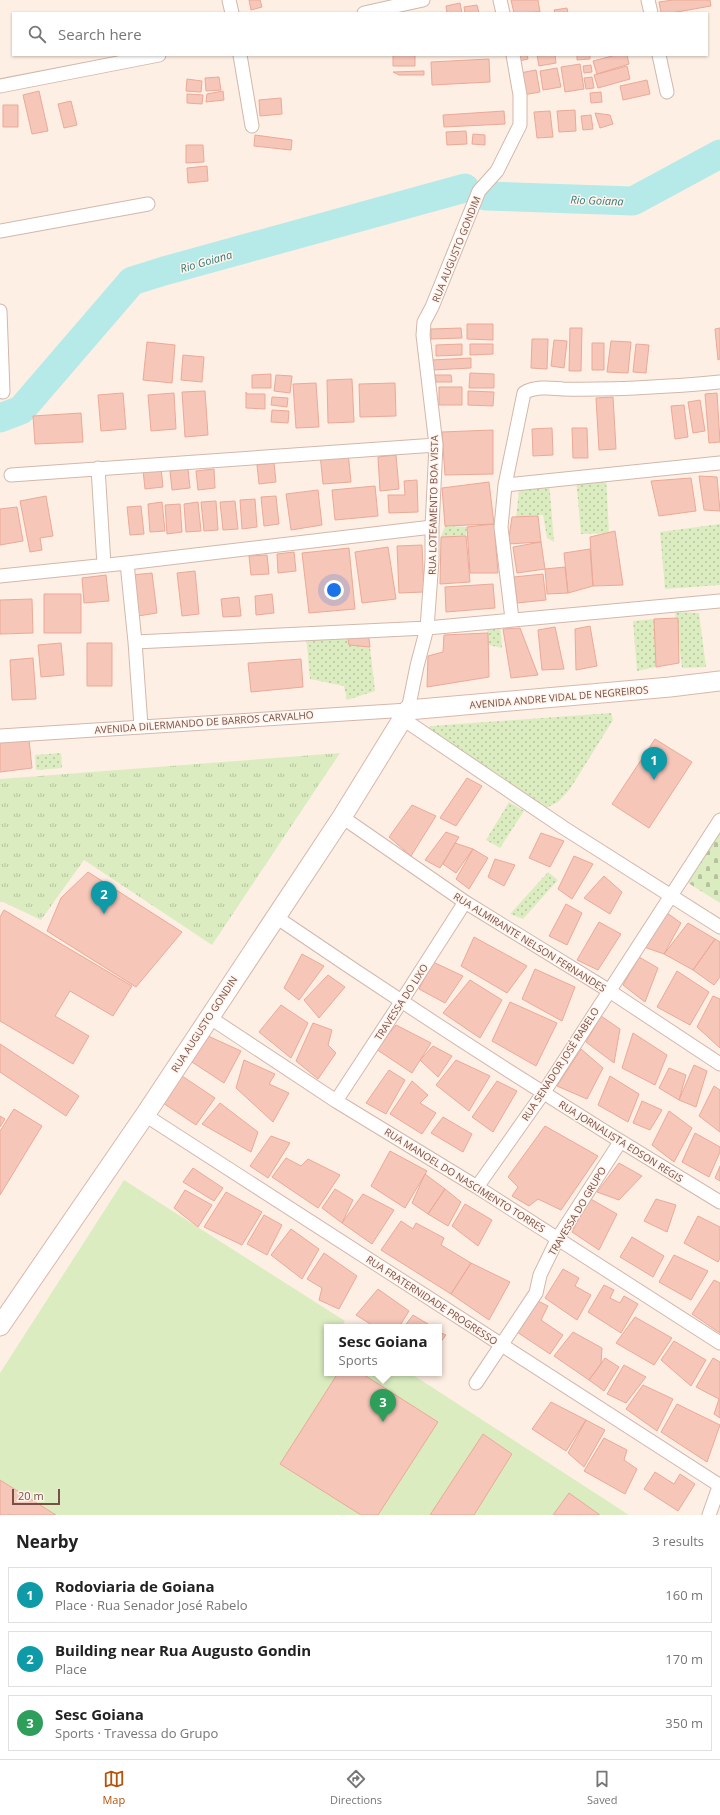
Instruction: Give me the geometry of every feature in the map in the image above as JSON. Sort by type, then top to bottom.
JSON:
[{"type":"street","points":[[230,0],[232,12]]},
{"type":"street","points":[[369,12],[423,0]]},
{"type":"street","points":[[500,0],[503,12]]},
{"type":"street","points":[[648,0],[651,12]]},
{"type":"street","points":[[0,86],[154,56]]},
{"type":"street","points":[[240,56],[252,126]]},
{"type":"street","name":"RUA AUGUSTO GONDIM","points":[[423,335],[424,322],[432,307],[480,191],[497,171],[520,125],[520,95],[513,56]]},
{"type":"street","points":[[659,56],[667,92]]},
{"type":"street","points":[[0,231],[148,204]]},
{"type":"street","points":[[0,311],[3,392]]},
{"type":"street","name":"RUA LOTEAMENTO BOA VISTA","points":[[406,714],[427,628],[432,560],[436,445],[423,335]]},
{"type":"street","points":[[512,619],[501,527],[505,485],[522,398],[525,392],[541,388],[615,390],[659,388],[720,382]]},
{"type":"street","points":[[11,475],[436,445]]},
{"type":"street","points":[[505,485],[720,463]]},
{"type":"street","points":[[98,468],[104,565]]},
{"type":"street","points":[[0,576],[126,563],[432,527]]},
{"type":"street","points":[[126,563],[135,642],[142,726]]},
{"type":"street","points":[[135,642],[427,628],[720,601]]},
{"type":"street","name":"AVENIDA ANDRE VIDAL DE NEGREIROS","points":[[406,714],[720,681]]},
{"type":"street","points":[[406,714],[564,828],[720,927]]},
{"type":"street","name":"AVENIDA DILERMANDO DE BARROS CARVALHO","points":[[0,736],[142,726],[406,714]]},
{"type":"street","name":"RUA AUGUSTO GONDIN","points":[[0,1326],[145,1115],[342,817],[406,714]]},
{"type":"street","name":"RUA ALMIRANTE NELSON FERNANDES","points":[[342,817],[465,902],[608,990],[720,1064]]},
{"type":"street","name":"RUA SENADOR JOSÉ RABELO","points":[[477,1187],[544,1092],[608,990],[720,820]]},
{"type":"street","name":"TRAVESSA DO LIXO","points":[[336,1101],[402,1002],[465,902]]},
{"type":"street","name":"RUA JORNALISTA EDSON REGIS","points":[[276,917],[402,1002],[620,1142],[720,1202]]},
{"type":"street","name":"RUA MANOEL DO NASCIMENTO TORRES","points":[[209,1017],[336,1101],[558,1238],[720,1343]]},
{"type":"street","name":"RUA FRATERNIDADE PROGRESSO","points":[[145,1115],[720,1485]]},
{"type":"street","name":"TRAVESSA DO GRUPO","points":[[476,1383],[536,1293],[540,1276],[558,1238],[620,1142]]},
{"type":"street","points":[[709,1515],[720,1485]]},
{"type":"green space","points":[[606,475],[609,533],[581,534],[576,478]]},
{"type":"green space","points":[[549,480],[554,542],[547,538],[543,515],[516,517],[520,483]]},
{"type":"green space","points":[[720,524],[720,585],[665,589],[660,532]]},
{"type":"green space","points":[[445,526],[467,527],[466,536],[441,537]]},
{"type":"green space","points":[[675,612],[699,613],[706,667],[682,668]]},
{"type":"green space","points":[[654,619],[656,667],[637,671],[633,621]]},
{"type":"green space","points":[[500,622],[502,648],[488,645],[487,623]]},
{"type":"green space","points":[[347,633],[349,645],[370,647],[375,691],[347,700],[344,686],[310,679],[306,635]]},
{"type":"green space","points":[[611,713],[613,720],[570,789],[558,802],[544,809],[426,730],[431,726]]},
{"type":"green space","points":[[61,753],[62,768],[36,770],[35,755]]},
{"type":"green space","points":[[340,753],[212,945],[84,860],[41,920],[3,902],[0,902],[0,779]]},
{"type":"green space","points":[[509,802],[524,811],[500,848],[486,840]]},
{"type":"green space","points":[[720,833],[720,903],[685,881]]},
{"type":"green space","points":[[548,872],[558,880],[523,919],[510,914]]},
{"type":"green space","points":[[124,1180],[345,1321],[343,1324],[324,1324],[324,1376],[415,1376],[629,1515],[56,1515],[0,1480],[0,1373]]},
{"type":"building","points":[[249,0],[260,0],[262,7],[251,10]]},
{"type":"building","points":[[511,0],[538,0],[540,12],[514,12]]},
{"type":"building","points":[[673,0],[710,0],[711,6],[677,12],[661,12],[659,2]]},
{"type":"building","points":[[460,3],[462,12],[447,12],[446,6]]},
{"type":"building","points":[[477,5],[479,12],[465,12],[464,7]]},
{"type":"building","points":[[567,8],[568,12],[555,12],[554,10]]},
{"type":"building","points":[[393,56],[415,56],[415,66],[393,66]]},
{"type":"building","points":[[518,56],[527,56],[528,59],[519,61]]},
{"type":"building","points":[[537,56],[555,56],[556,63],[539,66]]},
{"type":"building","points":[[577,56],[590,56],[590,59],[577,60]]},
{"type":"building","points":[[612,56],[627,56],[629,64],[597,74],[593,61]]},
{"type":"building","points":[[489,59],[490,82],[432,85],[431,62]]},
{"type":"building","points":[[580,64],[584,89],[565,92],[561,67]]},
{"type":"building","points":[[591,65],[592,72],[584,73],[583,66]]},
{"type":"building","points":[[627,66],[630,79],[598,88],[594,75]]},
{"type":"building","points":[[557,68],[561,87],[543,90],[540,71]]},
{"type":"building","points":[[536,70],[540,92],[523,95],[520,73]]},
{"type":"building","points":[[424,71],[424,75],[399,75],[393,72]]},
{"type":"building","points":[[219,77],[221,90],[206,91],[205,78]]},
{"type":"building","points":[[592,77],[594,88],[586,89],[584,78]]},
{"type":"building","points":[[187,79],[202,81],[201,92],[186,91]]},
{"type":"building","points":[[647,80],[650,94],[623,100],[620,86]]},
{"type":"building","points":[[39,91],[48,131],[32,134],[23,95]]},
{"type":"building","points":[[223,91],[224,100],[206,102],[207,94]]},
{"type":"building","points":[[601,92],[602,102],[591,103],[590,93]]},
{"type":"building","points":[[187,94],[203,95],[202,104],[187,103]]},
{"type":"building","points":[[281,98],[282,114],[260,116],[259,100]]},
{"type":"building","points":[[71,101],[77,125],[64,128],[58,104]]},
{"type":"building","points":[[3,105],[18,105],[18,127],[3,127]]},
{"type":"building","points":[[575,110],[576,131],[559,132],[557,111]]},
{"type":"building","points":[[504,111],[505,124],[444,127],[443,115]]},
{"type":"building","points":[[550,111],[553,137],[537,138],[534,112]]},
{"type":"building","points":[[595,113],[610,115],[613,124],[600,128]]},
{"type":"building","points":[[591,115],[593,129],[583,130],[581,116]]},
{"type":"building","points":[[466,131],[467,144],[447,145],[446,132]]},
{"type":"building","points":[[473,134],[485,135],[485,145],[472,144]]},
{"type":"building","points":[[255,135],[292,140],[291,150],[254,146]]},
{"type":"building","points":[[186,145],[203,145],[204,162],[186,163]]},
{"type":"building","points":[[207,166],[208,181],[188,183],[187,168]]},
{"type":"building","points":[[467,324],[493,324],[493,340],[467,339]]},
{"type":"building","points":[[461,328],[462,338],[431,339],[431,329]]},
{"type":"building","points":[[570,328],[582,328],[581,371],[569,371]]},
{"type":"building","points":[[720,328],[720,359],[718,360],[715,329]]},
{"type":"building","points":[[532,339],[548,339],[547,369],[531,368]]},
{"type":"building","points":[[554,340],[567,341],[564,368],[551,366]]},
{"type":"building","points":[[611,341],[631,342],[628,373],[607,372]]},
{"type":"building","points":[[147,342],[175,345],[172,383],[143,380]]},
{"type":"building","points":[[592,343],[604,343],[604,370],[592,370]]},
{"type":"building","points":[[462,344],[462,355],[436,356],[436,345]]},
{"type":"building","points":[[470,344],[493,344],[493,354],[470,355]]},
{"type":"building","points":[[636,344],[649,345],[646,373],[633,372]]},
{"type":"building","points":[[183,355],[204,357],[202,382],[181,380]]},
{"type":"building","points":[[471,358],[471,368],[433,370],[432,360]]},
{"type":"building","points":[[470,373],[494,374],[494,388],[469,388]]},
{"type":"building","points":[[271,374],[271,388],[252,388],[252,375]]},
{"type":"building","points":[[276,375],[292,376],[290,393],[274,391]]},
{"type":"building","points":[[435,375],[451,375],[452,382],[436,382]]},
{"type":"building","points":[[352,379],[354,422],[328,423],[327,380]]},
{"type":"building","points":[[316,383],[319,427],[296,428],[293,384]]},
{"type":"building","points":[[395,383],[396,416],[360,417],[359,384]]},
{"type":"building","points":[[439,387],[462,387],[462,405],[439,405]]},
{"type":"building","points":[[205,391],[208,435],[185,437],[182,392]]},
{"type":"building","points":[[468,391],[494,392],[493,406],[468,405]]},
{"type":"building","points":[[246,392],[247,394],[265,394],[265,409],[246,408]]},
{"type":"building","points":[[123,393],[126,429],[101,431],[98,395]]},
{"type":"building","points":[[174,393],[176,429],[151,431],[148,395]]},
{"type":"building","points":[[717,393],[720,442],[709,443],[705,394]]},
{"type":"building","points":[[272,397],[288,398],[287,407],[271,405]]},
{"type":"building","points":[[613,397],[616,449],[599,450],[596,398]]},
{"type":"building","points":[[700,400],[705,431],[693,433],[688,402]]},
{"type":"building","points":[[684,405],[688,437],[675,439],[671,406]]},
{"type":"building","points":[[272,410],[289,411],[288,423],[271,422]]},
{"type":"building","points":[[81,413],[83,442],[35,444],[33,416]]},
{"type":"building","points":[[552,428],[553,455],[533,456],[532,429]]},
{"type":"building","points":[[572,428],[587,428],[588,458],[573,458]]},
{"type":"building","points":[[493,430],[493,474],[445,475],[442,432]]},
{"type":"building","points":[[348,452],[351,482],[323,484],[320,454]]},
{"type":"building","points":[[396,455],[399,489],[380,491],[378,457]]},
{"type":"building","points":[[274,463],[276,482],[259,484],[257,465]]},
{"type":"building","points":[[161,468],[163,487],[145,489],[143,470]]},
{"type":"building","points":[[188,469],[190,488],[172,490],[170,471]]},
{"type":"building","points":[[214,469],[215,488],[198,490],[196,471]]},
{"type":"building","points":[[699,476],[717,477],[720,511],[704,510]]},
{"type":"building","points":[[691,478],[696,511],[659,516],[651,481]]},
{"type":"building","points":[[417,480],[418,512],[389,513],[388,495],[405,495],[404,481]]},
{"type":"building","points":[[489,482],[494,524],[445,526],[442,488]]},
{"type":"building","points":[[375,486],[378,516],[335,520],[332,490]]},
{"type":"building","points":[[318,490],[322,525],[291,530],[286,494]]},
{"type":"building","points":[[46,496],[53,536],[40,538],[42,550],[30,552],[20,501]]},
{"type":"building","points":[[276,496],[279,524],[264,526],[261,497]]},
{"type":"building","points":[[255,499],[257,527],[242,529],[240,500]]},
{"type":"building","points":[[216,501],[218,530],[204,531],[201,502]]},
{"type":"building","points":[[235,501],[238,529],[223,530],[220,502]]},
{"type":"building","points":[[162,502],[165,531],[150,532],[148,504]]},
{"type":"building","points":[[198,502],[201,531],[186,532],[184,504]]},
{"type":"building","points":[[180,504],[182,532],[167,534],[165,505]]},
{"type":"building","points":[[141,506],[144,534],[130,535],[127,507]]},
{"type":"building","points":[[17,507],[23,541],[0,545],[0,509]]},
{"type":"building","points":[[538,516],[541,542],[508,544],[512,517]]},
{"type":"building","points":[[494,524],[498,573],[470,573],[467,527]]},
{"type":"building","points":[[615,531],[623,585],[593,586],[590,537]]},
{"type":"building","points":[[466,536],[470,582],[440,584],[441,537]]},
{"type":"building","points":[[541,542],[545,569],[517,573],[513,547]]},
{"type":"building","points":[[422,545],[424,592],[399,593],[397,546]]},
{"type":"building","points":[[388,547],[396,599],[362,603],[355,552]]},
{"type":"building","points":[[349,548],[355,609],[309,613],[302,553]]},
{"type":"building","points":[[590,549],[593,586],[568,593],[564,553]]},
{"type":"building","points":[[294,552],[296,571],[278,573],[277,554]]},
{"type":"building","points":[[267,555],[269,574],[251,575],[249,556]]},
{"type":"building","points":[[565,567],[568,593],[547,594],[545,569]]},
{"type":"building","points":[[195,571],[199,614],[182,616],[177,573]]},
{"type":"building","points":[[152,573],[157,613],[138,616],[132,575]]},
{"type":"building","points":[[543,574],[546,600],[517,603],[514,577]]},
{"type":"building","points":[[106,575],[109,601],[84,603],[82,578]]},
{"type":"building","points":[[493,584],[495,608],[446,612],[445,587]]},
{"type":"building","points":[[44,594],[81,594],[81,633],[44,633]]},
{"type":"building","points":[[272,594],[274,613],[256,615],[255,596]]},
{"type":"building","points":[[239,597],[241,616],[223,617],[221,599]]},
{"type":"building","points":[[32,599],[33,633],[0,634],[0,600]]},
{"type":"building","points":[[678,618],[679,663],[656,667],[654,619]]},
{"type":"building","points":[[590,626],[597,666],[576,670],[575,629]]},
{"type":"building","points":[[555,627],[564,669],[542,670],[538,630]]},
{"type":"building","points":[[520,628],[538,675],[511,678],[503,629]]},
{"type":"building","points":[[368,631],[370,647],[349,645],[347,633]]},
{"type":"building","points":[[488,633],[489,677],[427,687],[428,656],[443,652],[444,635]]},
{"type":"building","points":[[61,643],[64,675],[41,677],[38,645]]},
{"type":"building","points":[[87,643],[112,643],[112,686],[87,686]]},
{"type":"building","points":[[33,658],[36,699],[12,700],[10,660]]},
{"type":"building","points":[[301,659],[303,687],[251,692],[248,663]]},
{"type":"building","points":[[655,739],[692,762],[649,828],[612,804]]},
{"type":"building","points":[[29,740],[32,768],[0,772],[0,742]]},
{"type":"building","points":[[467,778],[482,786],[456,826],[440,818]]},
{"type":"building","points":[[412,805],[436,816],[411,856],[389,837]]},
{"type":"building","points":[[446,832],[459,837],[440,868],[425,860]]},
{"type":"building","points":[[541,833],[564,841],[550,867],[529,858]]},
{"type":"building","points":[[455,843],[473,849],[456,873],[443,864]]},
{"type":"building","points":[[473,849],[488,858],[469,889],[456,879]]},
{"type":"building","points":[[574,856],[593,864],[572,899],[558,889]]},
{"type":"building","points":[[495,859],[515,865],[504,886],[488,877]]},
{"type":"building","points":[[88,872],[182,932],[136,987],[47,931],[61,898]]},
{"type":"building","points":[[604,876],[622,892],[610,914],[584,898]]},
{"type":"building","points":[[566,904],[582,913],[567,945],[549,936]]},
{"type":"building","points":[[4,910],[132,986],[113,1016],[70,991],[55,1016],[89,1036],[73,1064],[0,1021],[0,917]]},
{"type":"building","points":[[667,913],[681,923],[664,954],[644,947]]},
{"type":"building","points":[[599,922],[621,934],[598,970],[577,960]]},
{"type":"building","points":[[688,923],[715,939],[693,970],[664,954]]},
{"type":"building","points":[[474,937],[527,966],[507,993],[461,966]]},
{"type":"building","points":[[715,939],[720,942],[720,977],[714,985],[693,970]]},
{"type":"building","points":[[302,954],[324,966],[299,1000],[284,988]]},
{"type":"building","points":[[639,957],[658,968],[645,1002],[623,985]]},
{"type":"building","points":[[433,962],[463,976],[445,1003],[419,989]]},
{"type":"building","points":[[535,969],[575,987],[562,1021],[522,999]]},
{"type":"building","points":[[677,971],[709,992],[690,1025],[657,1007]]},
{"type":"building","points":[[328,975],[345,987],[319,1018],[304,1000]]},
{"type":"building","points":[[470,980],[502,1000],[480,1038],[443,1013]]},
{"type":"building","points":[[713,996],[720,999],[720,1048],[697,1027]]},
{"type":"building","points":[[510,1002],[557,1023],[536,1066],[492,1041]]},
{"type":"building","points":[[281,1005],[308,1023],[291,1058],[259,1032]]},
{"type":"building","points":[[601,1016],[620,1029],[614,1063],[586,1042]]},
{"type":"building","points":[[313,1023],[332,1030],[328,1045],[336,1053],[318,1079],[296,1061]]},
{"type":"building","points":[[396,1025],[431,1043],[412,1073],[376,1049]]},
{"type":"building","points":[[633,1033],[667,1055],[655,1085],[622,1068]]},
{"type":"building","points":[[208,1036],[241,1051],[224,1083],[189,1060]]},
{"type":"building","points":[[0,1044],[79,1096],[66,1116],[0,1072]]},
{"type":"building","points":[[433,1046],[452,1056],[438,1077],[420,1060]]},
{"type":"building","points":[[581,1049],[603,1068],[587,1099],[557,1086]]},
{"type":"building","points":[[244,1060],[275,1074],[269,1084],[289,1093],[273,1122],[236,1088]]},
{"type":"building","points":[[456,1060],[490,1076],[469,1111],[436,1085]]},
{"type":"building","points":[[694,1065],[707,1071],[696,1107],[679,1100]]},
{"type":"building","points":[[669,1068],[686,1075],[679,1100],[659,1088]]},
{"type":"building","points":[[389,1070],[405,1080],[386,1114],[366,1103]]},
{"type":"building","points":[[179,1074],[215,1098],[196,1125],[160,1101]]},
{"type":"building","points":[[610,1076],[639,1094],[628,1122],[598,1105]]},
{"type":"building","points":[[412,1081],[428,1095],[420,1103],[436,1113],[422,1134],[390,1114]]},
{"type":"building","points":[[497,1081],[517,1091],[493,1132],[472,1117]]},
{"type":"building","points":[[714,1086],[720,1090],[720,1132],[699,1116]]},
{"type":"building","points":[[642,1101],[662,1110],[650,1130],[633,1123]]},
{"type":"building","points":[[220,1103],[258,1132],[251,1152],[202,1124]]},
{"type":"building","points":[[14,1109],[42,1126],[0,1195],[0,1131]]},
{"type":"building","points":[[669,1111],[692,1128],[674,1162],[652,1145]]},
{"type":"building","points":[[0,1116],[5,1119],[0,1127]]},
{"type":"building","points":[[443,1117],[472,1134],[463,1152],[431,1133]]},
{"type":"building","points":[[545,1126],[598,1156],[561,1210],[538,1199],[529,1206],[512,1196],[518,1187],[508,1177]]},
{"type":"building","points":[[695,1133],[720,1147],[720,1152],[709,1177],[682,1162]]},
{"type":"building","points":[[271,1136],[290,1143],[268,1178],[250,1166]]},
{"type":"building","points":[[390,1151],[427,1171],[405,1208],[371,1186]]},
{"type":"building","points":[[286,1158],[301,1166],[308,1159],[340,1175],[318,1208],[272,1177]]},
{"type":"building","points":[[619,1163],[642,1176],[619,1200],[597,1192]]},
{"type":"building","points":[[720,1166],[720,1181],[715,1178]]},
{"type":"building","points":[[193,1168],[223,1188],[214,1201],[183,1182]]},
{"type":"building","points":[[425,1174],[445,1189],[428,1214],[412,1203]]},
{"type":"building","points":[[335,1189],[353,1200],[342,1223],[322,1208]]},
{"type":"building","points":[[445,1189],[461,1202],[448,1226],[428,1214]]},
{"type":"building","points":[[185,1190],[212,1205],[198,1227],[174,1208]]},
{"type":"building","points":[[226,1192],[262,1212],[242,1245],[204,1227]]},
{"type":"building","points":[[363,1194],[394,1210],[372,1244],[342,1223]]},
{"type":"building","points":[[589,1198],[617,1214],[599,1250],[572,1232]]},
{"type":"building","points":[[656,1199],[676,1205],[667,1232],[644,1221]]},
{"type":"building","points":[[465,1204],[492,1220],[478,1246],[452,1226]]},
{"type":"building","points":[[264,1215],[282,1225],[267,1255],[247,1244]]},
{"type":"building","points":[[698,1216],[720,1227],[720,1258],[718,1262],[684,1243]]},
{"type":"building","points":[[401,1221],[413,1229],[416,1223],[444,1238],[441,1245],[471,1263],[451,1294],[381,1250]]},
{"type":"building","points":[[291,1229],[319,1249],[302,1279],[271,1255]]},
{"type":"building","points":[[632,1237],[664,1256],[653,1277],[620,1257]]},
{"type":"building","points":[[324,1253],[357,1276],[339,1309],[319,1300],[322,1288],[307,1279]]},
{"type":"building","points":[[674,1255],[708,1271],[691,1300],[659,1282]]},
{"type":"building","points":[[471,1263],[510,1282],[489,1320],[451,1294]]},
{"type":"building","points":[[563,1269],[579,1278],[575,1286],[591,1295],[577,1320],[545,1298]]},
{"type":"building","points":[[714,1280],[720,1283],[720,1333],[692,1314]]},
{"type":"building","points":[[604,1285],[614,1290],[610,1298],[620,1303],[624,1296],[638,1304],[621,1333],[588,1312]]},
{"type":"building","points":[[378,1289],[409,1311],[401,1324],[370,1324],[356,1315]]},
{"type":"building","points":[[536,1300],[548,1306],[541,1320],[563,1335],[550,1354],[514,1330]]},
{"type":"building","points":[[413,1315],[428,1324],[406,1324]]},
{"type":"building","points":[[635,1317],[672,1338],[654,1365],[616,1343]]},
{"type":"building","points":[[573,1332],[602,1348],[601,1364],[589,1380],[554,1356]]},
{"type":"building","points":[[442,1333],[446,1335],[442,1340]]},
{"type":"building","points":[[674,1341],[706,1360],[691,1386],[661,1360]]},
{"type":"building","points":[[605,1358],[619,1367],[604,1391],[589,1380]]},
{"type":"building","points":[[713,1358],[720,1362],[720,1418],[714,1414],[719,1399],[696,1387]]},
{"type":"building","points":[[624,1365],[646,1377],[626,1403],[607,1394]]},
{"type":"building","points":[[336,1376],[366,1376],[438,1422],[378,1515],[361,1515],[280,1464]]},
{"type":"building","points":[[643,1385],[673,1399],[657,1431],[626,1409]]},
{"type":"building","points":[[551,1402],[586,1420],[566,1451],[532,1429]]},
{"type":"building","points":[[677,1404],[720,1425],[707,1462],[661,1432]]},
{"type":"building","points":[[586,1420],[605,1430],[584,1467],[568,1453]]},
{"type":"building","points":[[483,1434],[512,1454],[474,1515],[430,1515]]},
{"type":"building","points":[[604,1438],[627,1450],[624,1460],[637,1469],[625,1494],[584,1471]]},
{"type":"building","points":[[655,1472],[674,1484],[680,1474],[695,1484],[678,1511],[644,1489]]},
{"type":"building","points":[[0,1480],[56,1515],[0,1515]]},
{"type":"building","points":[[569,1493],[600,1515],[553,1515]]},
{"type":"waterway","name":"Rio Goiana","points":[[486,196],[633,201],[720,154]]},
{"type":"waterway","name":"Rio Goiana","points":[[0,418],[21,410],[132,281],[465,188]]},
{"type":"place","name":"Rodoviaria de Goiana","points":[[654,780]]},
{"type":"place","name":"Building near Rua Augusto Gondin","points":[[104,914]]},
{"type":"place","name":"Sesc Goiana","points":[[383,1422]]}]
